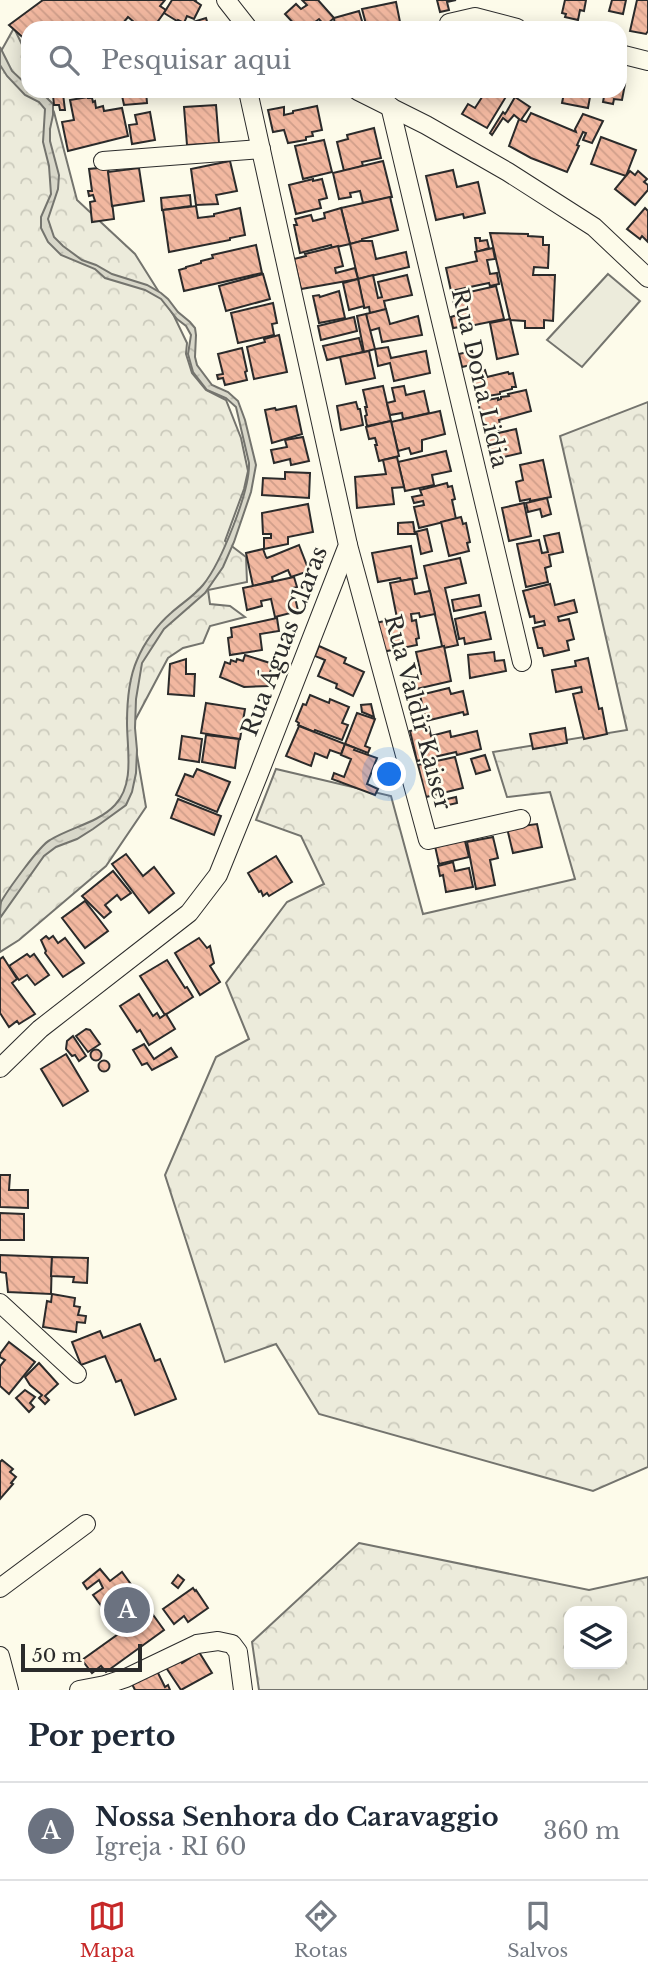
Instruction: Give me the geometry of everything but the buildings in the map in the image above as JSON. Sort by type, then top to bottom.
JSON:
[{"type":"street","points":[[227,3],[232,21]]},
{"type":"street","points":[[227,3],[242,21]]},
{"type":"street","points":[[459,21],[475,18],[488,21]]},
{"type":"street","points":[[627,56],[648,61]]},
{"type":"street","name":"Rua Águas Claras","points":[[0,1068],[40,1029],[189,913],[218,875],[348,545],[250,98]]},
{"type":"street","points":[[373,98],[508,172],[594,227],[648,278]]},
{"type":"street","name":"Rua Dona Lidia","points":[[390,106],[522,662]]},
{"type":"street","points":[[103,161],[261,149]]},
{"type":"street","name":"Rua Valdir Kaiser","points":[[348,545],[428,840],[521,819]]},
{"type":"street","points":[[0,1303],[77,1374]]},
{"type":"street","points":[[0,1588],[86,1524]]},
{"type":"street","points":[[79,1690],[106,1688],[197,1644],[218,1641],[232,1644],[238,1652],[243,1690]]},
{"type":"street","points":[[0,1656],[9,1690]]},
{"type":"green space","points":[[14,28],[21,42],[21,98],[47,98],[54,112],[77,200],[135,254],[174,316],[187,343],[186,354],[192,373],[206,390],[226,400],[241,438],[248,471],[225,541],[246,557],[247,582],[208,590],[210,604],[230,606],[245,617],[210,626],[203,643],[183,648],[168,658],[132,726],[146,807],[106,866],[19,940],[0,952],[0,53]]},
{"type":"green space","points":[[608,274],[640,301],[582,367],[547,340]]},
{"type":"green space","points":[[648,402],[648,1467],[593,1491],[319,1414],[276,1344],[225,1362],[165,1175],[216,1057],[249,1039],[226,983],[287,902],[324,884],[301,836],[256,820],[276,769],[391,796],[423,914],[575,879],[550,792],[507,797],[493,752],[627,730],[560,436]]},
{"type":"green space","points":[[359,1543],[589,1590],[648,1577],[648,1690],[259,1690],[252,1642]]},
{"type":"water","points":[[0,47],[12,71],[21,79],[21,91],[7,76],[0,65]]},
{"type":"water","points":[[31,98],[47,98],[53,104],[50,141],[59,175],[58,189],[48,219],[54,237],[82,260],[161,293],[190,322],[195,328],[197,365],[212,385],[228,392],[238,401],[256,465],[251,492],[223,567],[205,593],[164,629],[142,663],[136,699],[136,773],[126,805],[77,839],[56,847],[44,856],[0,918],[4,896],[45,844],[101,816],[121,797],[128,777],[127,707],[134,667],[143,647],[156,629],[199,589],[218,561],[240,508],[249,463],[236,407],[226,398],[207,390],[193,372],[188,354],[191,335],[186,326],[161,299],[145,290],[105,278],[95,269],[61,255],[48,242],[41,228],[41,217],[51,194],[49,166],[43,142],[45,109]]},
{"type":"place","name":"Nossa Senhora do Caravaggio","points":[[127,1610]]}]
